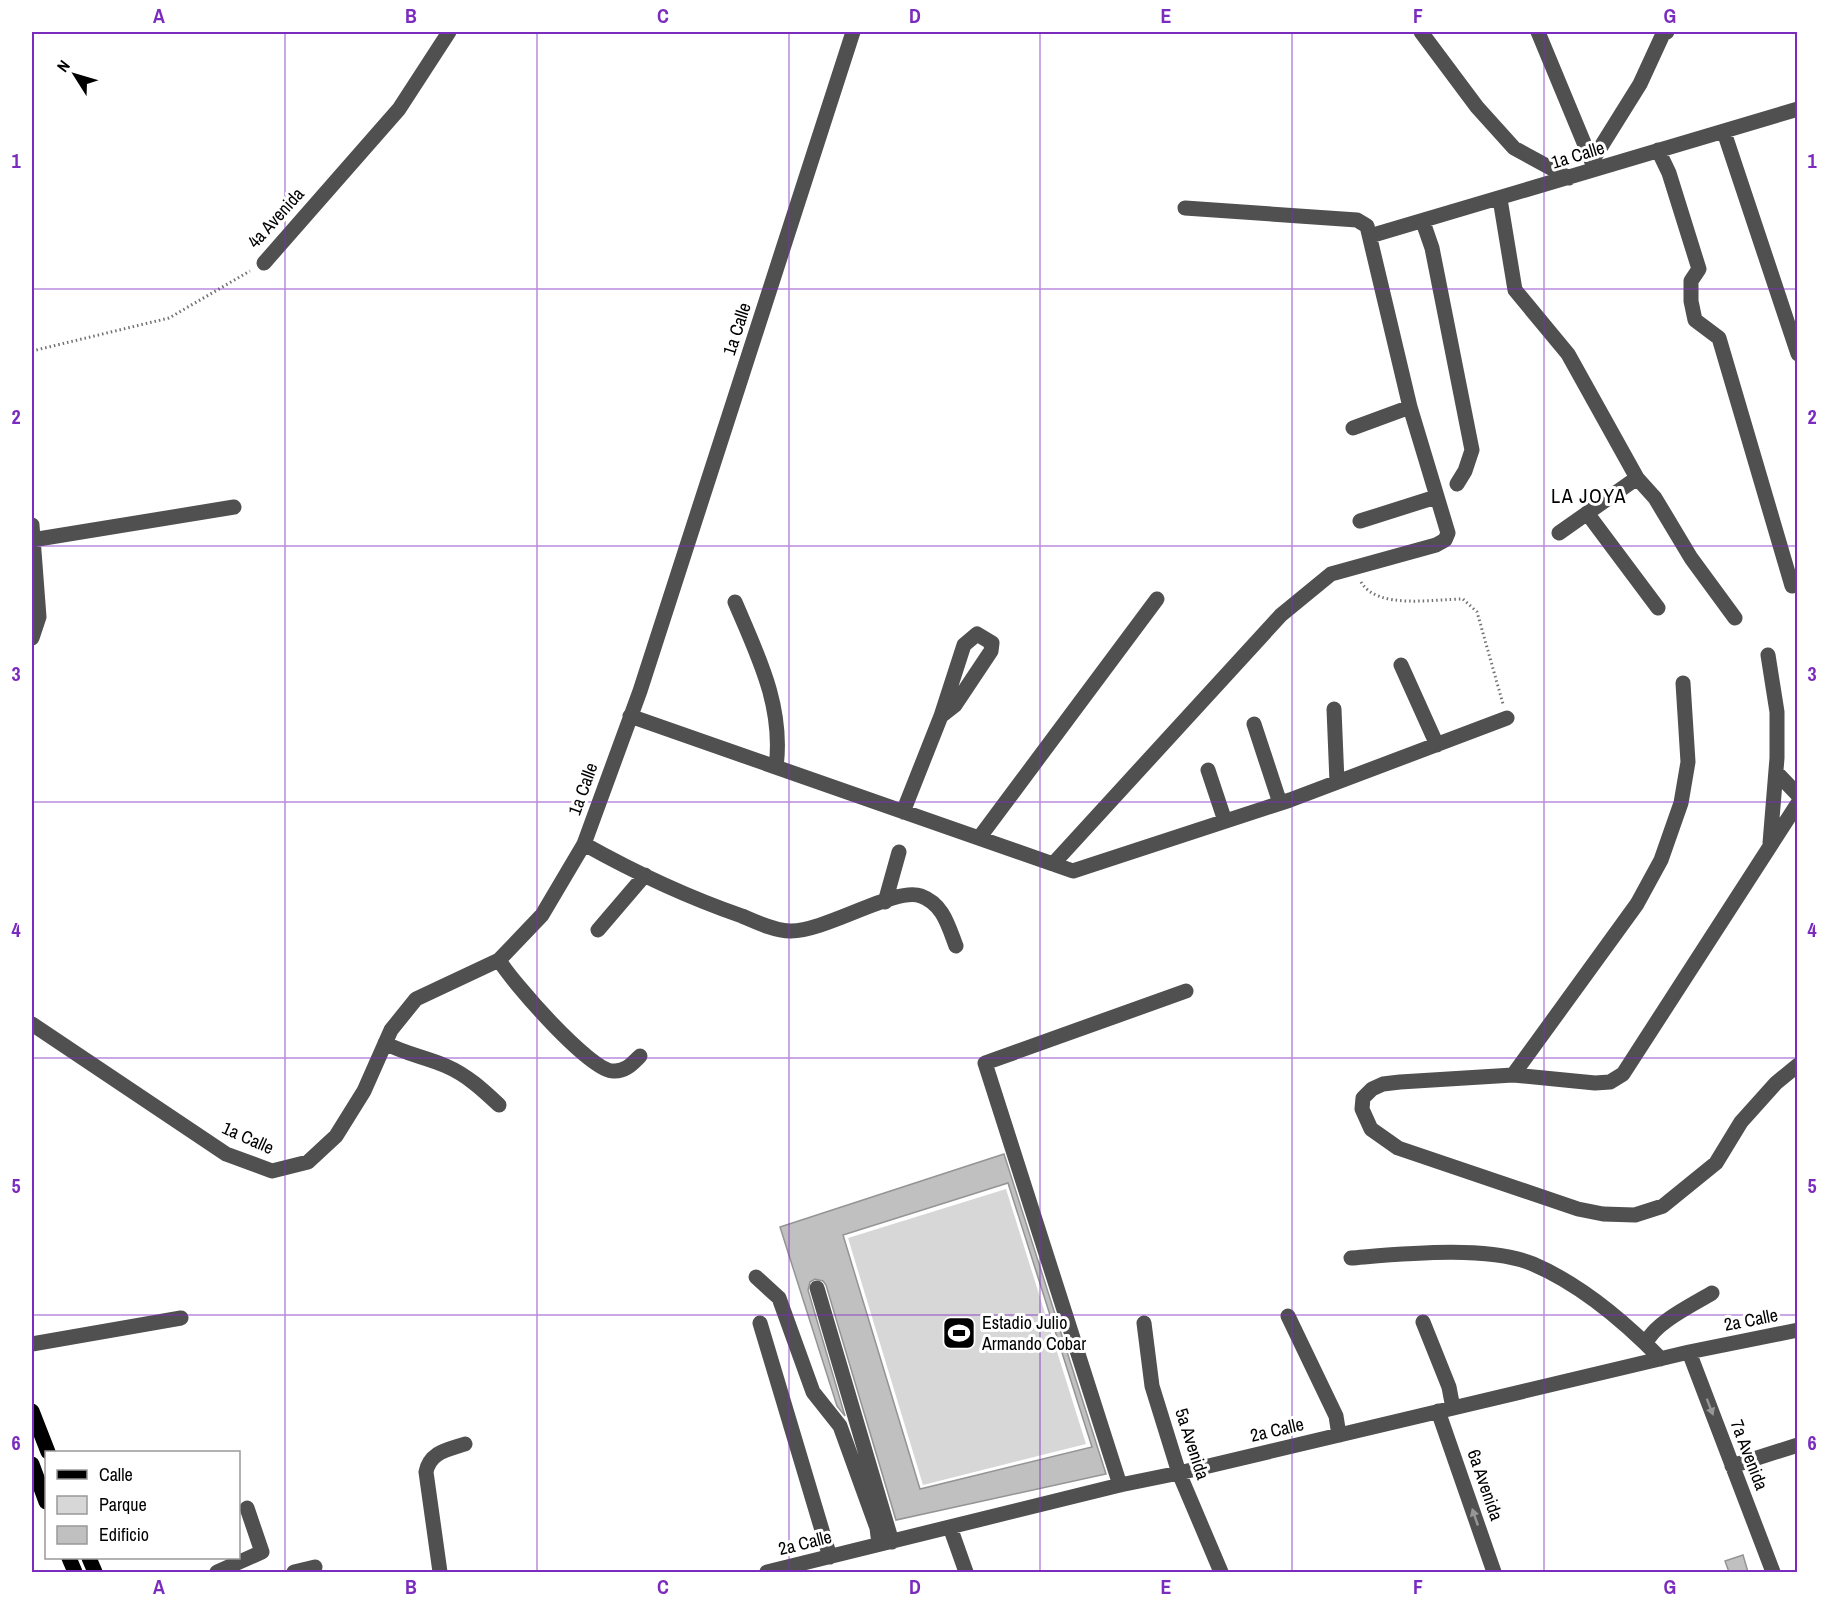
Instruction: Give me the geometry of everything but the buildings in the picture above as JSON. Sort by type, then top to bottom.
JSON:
[{"type":"main road","points":[[32,1411],[48,1451]]},
{"type":"main road","points":[[32,1464],[45,1499]]},
{"type":"street","name":"4a Avenida","points":[[264,263],[399,109],[448,32]]},
{"type":"street","name":"1a Calle","points":[[32,1024],[226,1154],[272,1171],[308,1162],[336,1136],[364,1091],[391,1030],[416,999],[499,960],[542,915],[584,844],[640,691],[853,32]]},
{"type":"street","points":[[1421,32],[1477,107],[1514,148],[1569,178]]},
{"type":"street","points":[[1538,32],[1594,166]]},
{"type":"street","points":[[1594,166],[1640,84],[1663,34],[1667,32]]},
{"type":"street","name":"1a Calle","points":[[1370,236],[1569,178],[1594,166],[1724,132],[1797,109]]},
{"type":"street","points":[[1724,132],[1797,354]]},
{"type":"street","points":[[1658,150],[1669,173],[1699,269],[1690,281],[1695,320],[1719,338],[1792,585]]},
{"type":"street","points":[[1500,199],[1515,290],[1568,354],[1637,478],[1655,498],[1691,558],[1735,618]]},
{"type":"street","points":[[1053,864],[1281,615],[1331,574],[1445,540],[1448,532],[1410,407],[1367,226],[1357,220],[1185,208]]},
{"type":"street","points":[[1423,222],[1432,248],[1472,450],[1465,471],[1457,484]]},
{"type":"street","points":[[1353,428],[1410,407]]},
{"type":"street","points":[[1559,533],[1637,478]]},
{"type":"street","points":[[1360,521],[1436,497]]},
{"type":"street","points":[[32,638],[39,617],[33,535],[234,507]]},
{"type":"street","points":[[1587,513],[1658,608]]},
{"type":"street","points":[[979,838],[1157,598]]},
{"type":"street","points":[[735,602],[773,696],[779,742],[776,767]]},
{"type":"street","points":[[903,812],[941,716],[964,645],[977,634],[986,637],[992,643],[991,651],[955,705],[941,716]]},
{"type":"street","points":[[1768,655],[1777,712],[1776,772],[1770,846]]},
{"type":"street","points":[[1401,665],[1437,745]]},
{"type":"street","points":[[1513,1075],[1637,904],[1661,860],[1681,803],[1688,762],[1683,683]]},
{"type":"street","points":[[1334,709],[1337,782]]},
{"type":"street","points":[[630,716],[1073,871],[1280,803],[1507,718]]},
{"type":"street","points":[[1254,724],[1280,803]]},
{"type":"street","points":[[1208,771],[1225,821]]},
{"type":"street","points":[[1776,772],[1797,795]]},
{"type":"street","points":[[1797,803],[1623,1074],[1610,1082],[1594,1083],[1513,1075],[1383,1084],[1372,1089],[1363,1098],[1362,1109],[1371,1129],[1380,1137],[1415,1155],[1578,1209],[1603,1214],[1635,1215],[1663,1206],[1716,1163],[1740,1122],[1776,1083],[1797,1065]]},
{"type":"street","points":[[584,844],[716,907],[790,931],[828,923],[905,894],[920,895],[941,908],[956,946]]},
{"type":"street","points":[[885,902],[899,852]]},
{"type":"street","points":[[598,930],[645,875]]},
{"type":"street","points":[[499,960],[531,1001],[598,1067],[615,1072],[628,1068],[640,1056]]},
{"type":"street","points":[[1120,1485],[985,1063],[1186,992]]},
{"type":"street","points":[[385,1043],[399,1051],[447,1066],[476,1084],[499,1105]]},
{"type":"street","points":[[1352,1258],[1440,1252],[1499,1257],[1532,1264],[1589,1295],[1661,1359]]},
{"type":"street","points":[[756,1277],[779,1298],[813,1392],[840,1426],[877,1528],[885,1543]]},
{"type":"street","points":[[817,1288],[885,1543]]},
{"type":"street","points":[[1646,1344],[1649,1337],[1672,1317],[1712,1293]]},
{"type":"street","points":[[1288,1316],[1336,1416],[1339,1435]]},
{"type":"street","points":[[32,1344],[181,1318]]},
{"type":"street","name":"6a Avenida","points":[[1423,1322],[1449,1388],[1446,1409],[1494,1572]]},
{"type":"street","points":[[760,1323],[830,1557]]},
{"type":"street","name":"5a Avenida","points":[[1144,1323],[1152,1386],[1179,1473],[1221,1572]]},
{"type":"street","name":"2a Calle","points":[[767,1572],[1120,1485],[1689,1352],[1797,1330]]},
{"type":"street","name":"7a Avenida","points":[[1689,1352],[1773,1572]]},
{"type":"street","points":[[440,1572],[426,1472],[428,1461],[438,1453],[465,1444]]},
{"type":"street","points":[[1732,1466],[1797,1445]]},
{"type":"street","points":[[217,1572],[262,1552],[247,1508]]},
{"type":"street","points":[[950,1527],[966,1572]]},
{"type":"street","points":[[294,1572],[315,1567]]},
{"type":"path","name":"4a Avenida","points":[[32,351],[169,318],[264,263]]},
{"type":"path","points":[[1356,566],[1358,576],[1367,592],[1384,599],[1463,599],[1477,612],[1507,718]]},
{"type":"green space","points":[[1006,1189],[1086,1444],[923,1485],[848,1238]]},
{"type":"place","name":"Estadio Julio Armando Cobar","points":[[959,1333]]},
{"type":"district","name":"LA JOYA","points":[[1589,496]]}]
